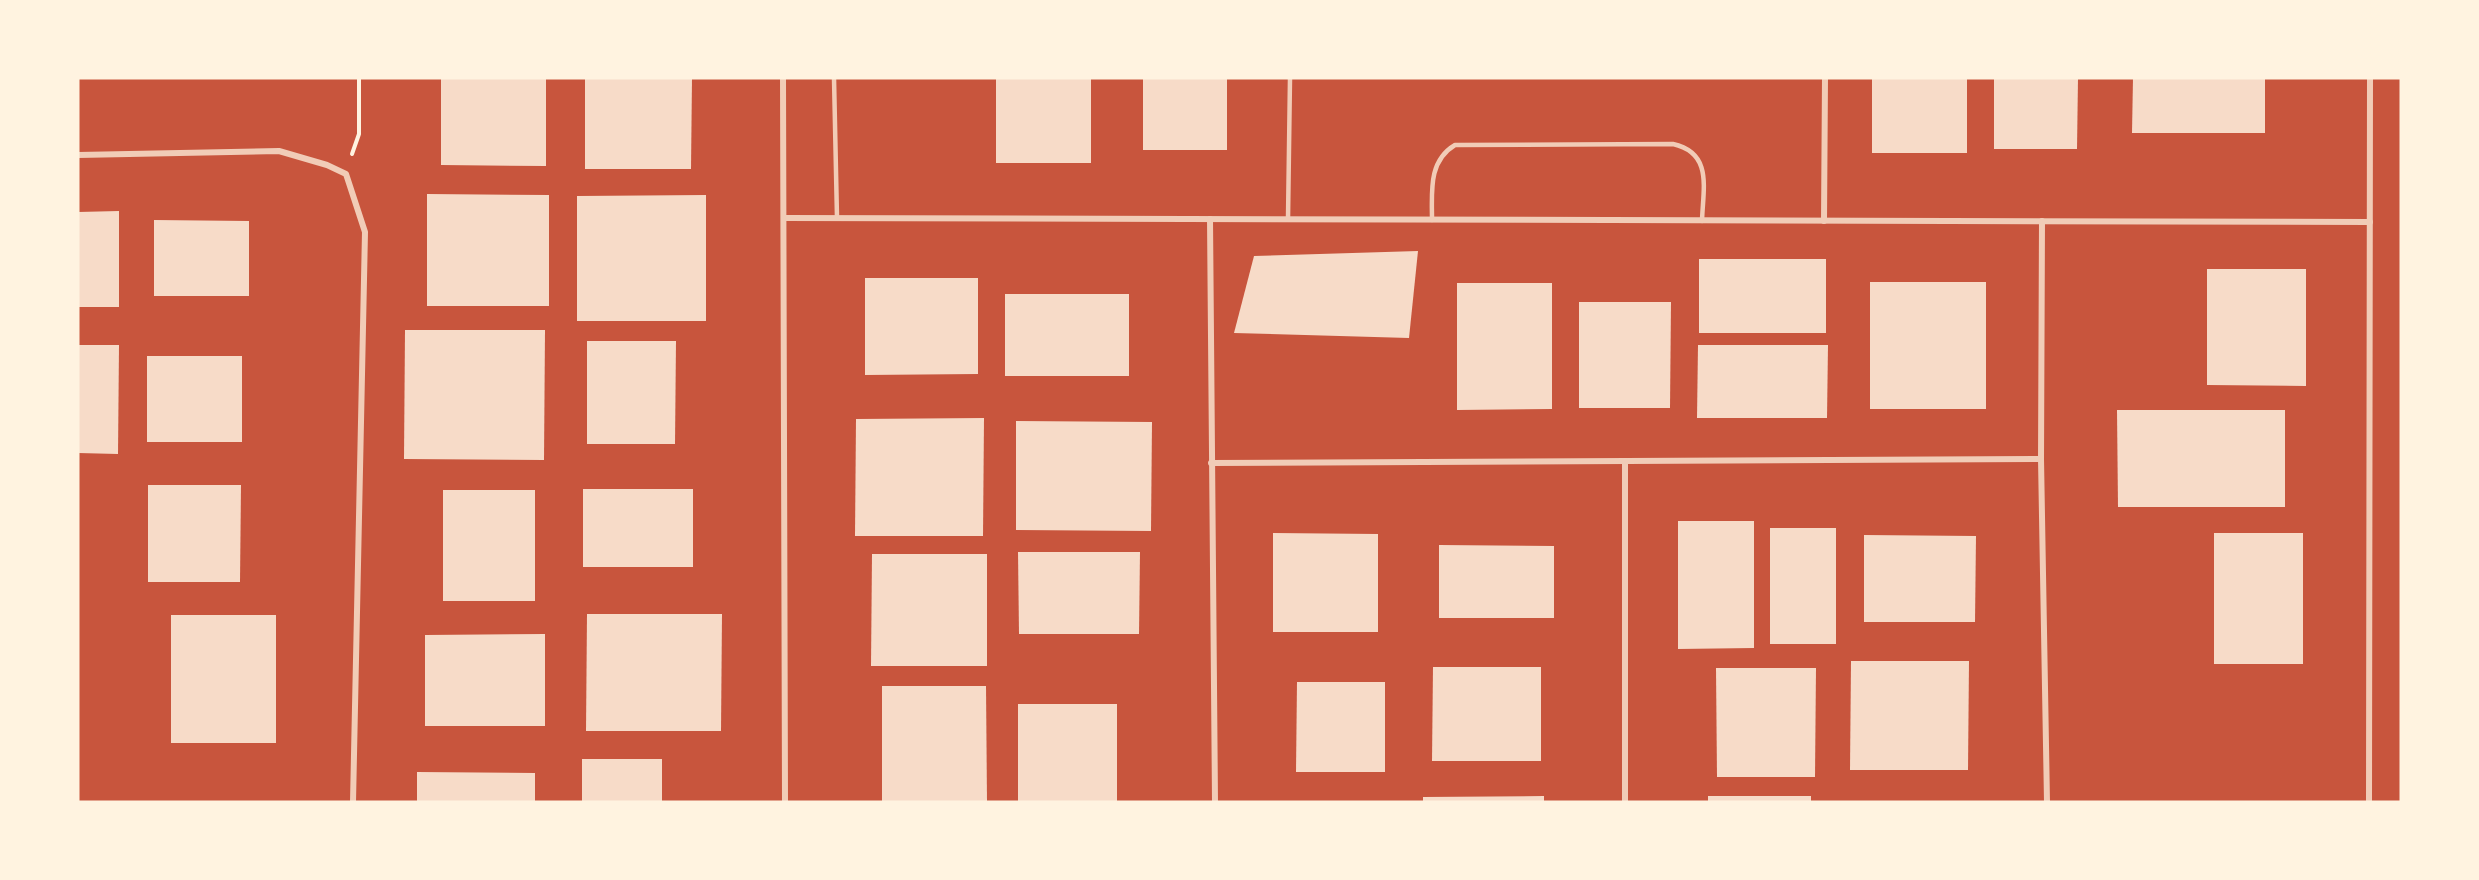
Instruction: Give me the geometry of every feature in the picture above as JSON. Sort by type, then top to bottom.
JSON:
[{"type":"street","points":[[783,78],[785,802]]},
{"type":"street","points":[[1824,221],[1825,78]]},
{"type":"street","points":[[2369,802],[2370,78]]},
{"type":"street","points":[[78,154],[279,151],[327,165],[346,174],[365,232],[353,802]]},
{"type":"street","points":[[784,218],[2370,222]]},
{"type":"street","points":[[1210,219],[1215,802]]},
{"type":"street","points":[[2042,221],[2041,459],[2047,802]]},
{"type":"street","points":[[1211,463],[2041,459]]},
{"type":"street","points":[[1625,461],[1625,802]]},
{"type":"lane","points":[[834,78],[837,218]]},
{"type":"lane","points":[[1288,219],[1290,78]]},
{"type":"lane","points":[[1432,219],[1435,168],[1446,150],[1455,145],[1673,144],[1686,147],[1701,162],[1704,176],[1702,220]]},
{"type":"path","points":[[346,174],[359,134],[359,78]]},
{"type":"building","points":[[441,78],[546,78],[546,166],[441,165]]},
{"type":"building","points":[[585,78],[692,78],[691,169],[585,169]]},
{"type":"building","points":[[996,78],[1091,78],[1091,163],[996,163]]},
{"type":"building","points":[[1143,78],[1227,78],[1227,150],[1143,150]]},
{"type":"building","points":[[1872,78],[1967,78],[1967,153],[1872,153]]},
{"type":"building","points":[[1994,78],[2078,78],[2077,149],[1994,149]]},
{"type":"building","points":[[2133,78],[2265,78],[2265,133],[2132,133]]},
{"type":"building","points":[[427,194],[549,195],[549,306],[427,306]]},
{"type":"building","points":[[706,195],[706,321],[577,321],[577,196]]},
{"type":"building","points":[[119,211],[119,307],[78,307],[78,212]]},
{"type":"building","points":[[154,220],[249,221],[249,296],[154,296]]},
{"type":"building","points":[[1418,251],[1409,338],[1234,333],[1254,256]]},
{"type":"building","points":[[1699,259],[1826,259],[1826,333],[1699,333]]},
{"type":"building","points":[[2207,269],[2306,269],[2306,386],[2207,385]]},
{"type":"building","points":[[865,278],[978,278],[978,374],[865,375]]},
{"type":"building","points":[[1870,282],[1986,282],[1986,409],[1870,409]]},
{"type":"building","points":[[1457,283],[1552,283],[1552,409],[1457,410]]},
{"type":"building","points":[[1005,294],[1129,294],[1129,376],[1005,376]]},
{"type":"building","points":[[1579,302],[1671,302],[1670,408],[1579,408]]},
{"type":"building","points":[[405,330],[545,330],[544,460],[404,459]]},
{"type":"building","points":[[587,341],[676,341],[675,444],[587,444]]},
{"type":"building","points":[[78,345],[119,345],[118,454],[78,453]]},
{"type":"building","points":[[1698,345],[1828,345],[1827,418],[1697,418]]},
{"type":"building","points":[[147,356],[242,356],[242,442],[147,442]]},
{"type":"building","points":[[2117,410],[2285,410],[2285,507],[2118,507]]},
{"type":"building","points":[[984,418],[983,536],[855,536],[856,419]]},
{"type":"building","points":[[1016,421],[1152,422],[1151,531],[1016,530]]},
{"type":"building","points":[[148,485],[241,485],[240,582],[148,582]]},
{"type":"building","points":[[583,489],[693,489],[693,567],[583,567]]},
{"type":"building","points":[[443,490],[535,490],[535,601],[443,601]]},
{"type":"building","points":[[1678,521],[1754,521],[1754,648],[1678,649]]},
{"type":"building","points":[[1770,528],[1836,528],[1836,644],[1770,644]]},
{"type":"building","points":[[1273,533],[1378,534],[1378,632],[1273,632]]},
{"type":"building","points":[[2214,533],[2303,533],[2303,664],[2214,664]]},
{"type":"building","points":[[1864,535],[1976,536],[1975,622],[1864,622]]},
{"type":"building","points":[[1439,545],[1554,546],[1554,618],[1439,618]]},
{"type":"building","points":[[1018,552],[1140,552],[1139,634],[1019,634]]},
{"type":"building","points":[[872,554],[987,554],[987,666],[871,666]]},
{"type":"building","points":[[587,614],[722,614],[721,731],[586,731]]},
{"type":"building","points":[[171,615],[276,615],[276,743],[171,743]]},
{"type":"building","points":[[545,634],[545,726],[425,726],[425,635]]},
{"type":"building","points":[[1851,661],[1969,661],[1968,770],[1850,770]]},
{"type":"building","points":[[1433,667],[1541,667],[1541,761],[1432,761]]},
{"type":"building","points":[[1716,668],[1816,668],[1815,777],[1717,777]]},
{"type":"building","points":[[1297,682],[1385,682],[1385,772],[1296,772]]},
{"type":"building","points":[[882,686],[986,686],[987,802],[882,802]]},
{"type":"building","points":[[1018,704],[1117,704],[1117,802],[1018,802]]},
{"type":"building","points":[[582,759],[662,759],[662,802],[582,802]]},
{"type":"building","points":[[417,772],[535,773],[535,802],[417,802]]},
{"type":"building","points":[[1544,796],[1544,802],[1423,802],[1423,797]]},
{"type":"building","points":[[1708,796],[1811,796],[1811,802],[1708,802]]}]
